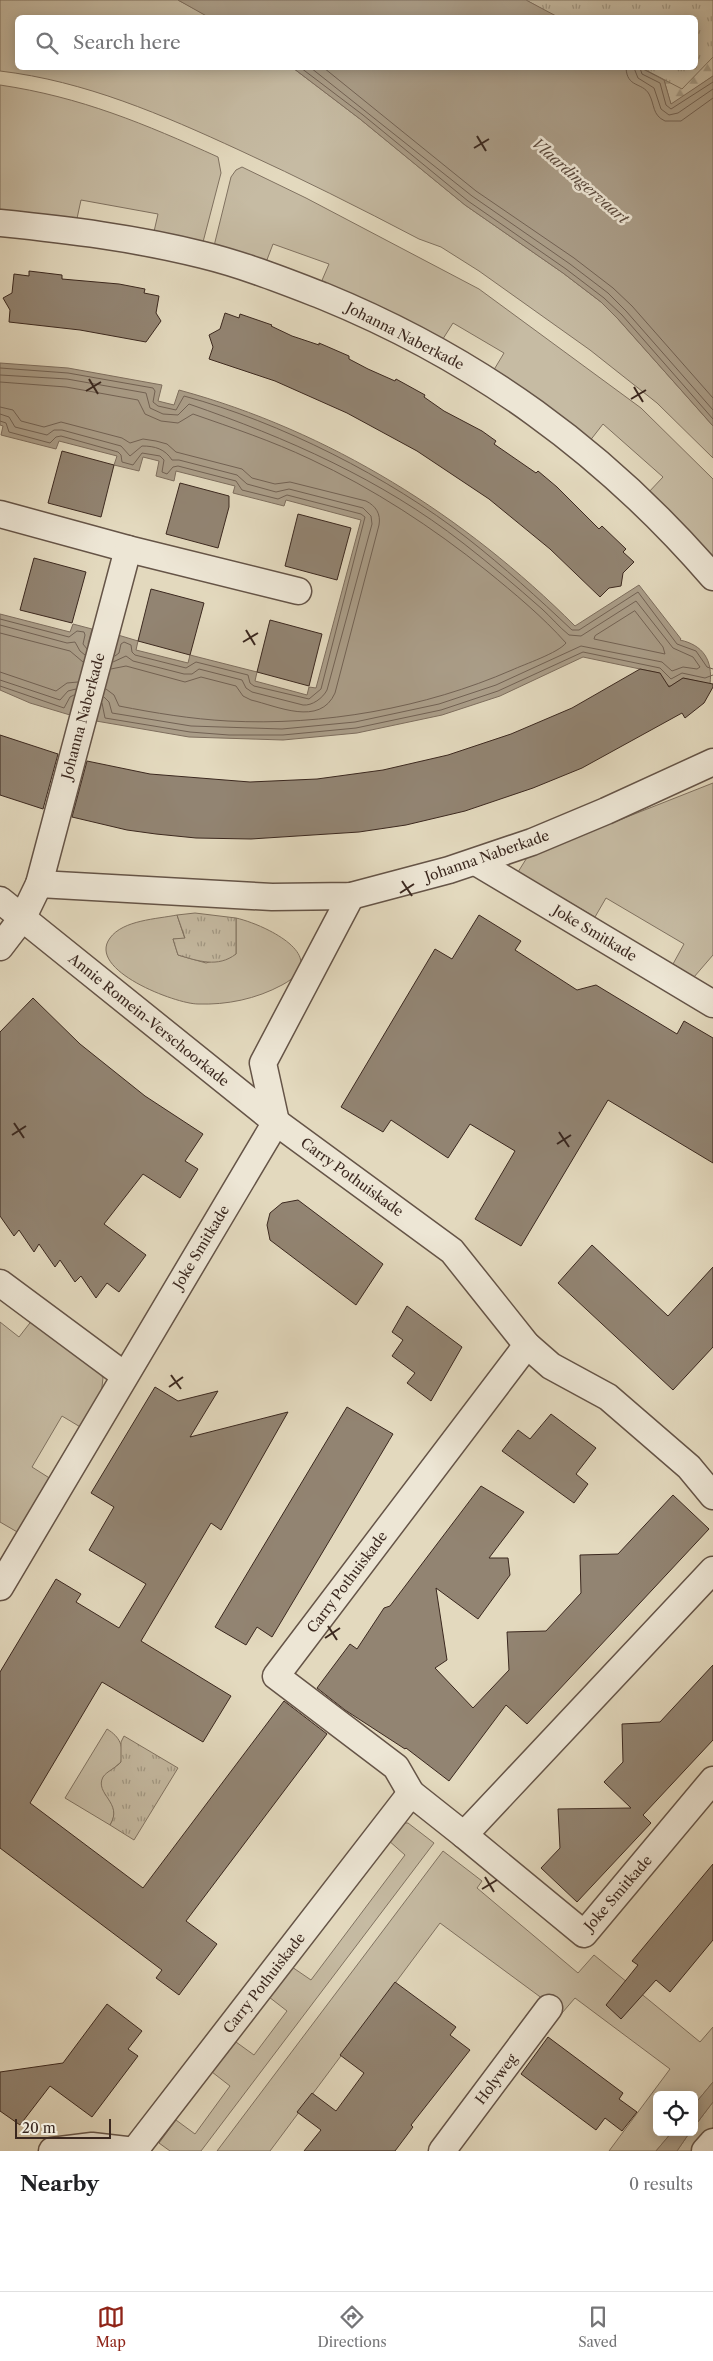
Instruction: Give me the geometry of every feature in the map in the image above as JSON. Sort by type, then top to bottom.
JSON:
[{"type":"street","name":"Johanna Naberkade","points":[[0,223],[72,230],[205,255],[290,283],[372,316],[460,363],[501,388],[559,429],[641,500],[713,577]]},
{"type":"street","points":[[0,514],[128,549],[298,591]]},
{"type":"street","name":"Johanna Naberkade","points":[[23,917],[39,884],[128,549]]},
{"type":"street","name":"Johanna Naberkade","points":[[39,884],[272,897],[351,896],[476,862],[532,842],[606,812],[713,762]]},
{"type":"street","name":"Joke Smitkade","points":[[476,862],[713,1004]]},
{"type":"street","points":[[276,1122],[263,1063],[351,896]]},
{"type":"street","name":"Annie Romein-Verschoorkade","points":[[0,900],[276,1122]]},
{"type":"street","points":[[0,947],[23,917]]},
{"type":"street","name":"Joke Smitkade","points":[[0,1587],[124,1375],[276,1122]]},
{"type":"street","name":"Carry Pothuiskade","points":[[276,1122],[452,1251],[527,1345],[550,1366],[608,1397],[689,1467],[713,1496]]},
{"type":"street","points":[[0,1283],[124,1375]]},
{"type":"street","name":"Carry Pothuiskade","points":[[464,1835],[411,1793],[396,1767],[276,1676],[527,1345]]},
{"type":"street","points":[[464,1835],[713,1570]]},
{"type":"street","name":"Joke Smitkade","points":[[464,1835],[584,1934],[713,1780]]},
{"type":"street","name":"Carry Pothuiskade","points":[[135,2150],[411,1793]]},
{"type":"street","name":"Holyweg","points":[[442,2151],[550,2008]]},
{"type":"street","points":[[705,2151],[713,2142]]},
{"type":"street","points":[[52,2151],[92,2146],[135,2150]]},
{"type":"green space","points":[[0,0],[178,0],[206,15],[15,15],[15,70],[296,70],[360,119],[465,205],[563,273],[601,302],[713,426],[713,458],[657,403],[590,350],[479,271],[441,247],[419,239],[330,193],[262,161],[152,112],[93,91],[32,76],[0,71]]},
{"type":"green space","points":[[526,0],[713,0],[713,57],[682,89],[646,70],[698,70],[698,15],[552,15]]},
{"type":"green space","points":[[713,0],[713,76],[671,105],[664,80],[667,70],[698,70],[698,16]]},
{"type":"green space","points":[[0,85],[30,90],[85,104],[138,123],[218,157],[221,173],[203,242],[153,236],[158,214],[81,200],[76,223],[0,216]]},
{"type":"green space","points":[[242,167],[306,198],[479,289],[641,408],[713,479],[713,560],[647,494],[663,477],[603,424],[589,442],[492,373],[504,353],[453,323],[441,342],[320,285],[329,264],[273,244],[265,265],[214,246],[231,177],[236,170]]},
{"type":"green space","points":[[713,783],[713,955],[694,977],[673,964],[684,944],[606,898],[595,917],[518,872],[528,856]]},
{"type":"green space","points":[[195,913],[236,918],[236,954],[222,961],[215,962],[200,961],[178,955],[173,939],[185,938],[177,915]]},
{"type":"green space","points":[[177,915],[185,939],[173,939],[178,955],[206,963],[236,954],[236,918],[262,927],[289,943],[298,953],[301,964],[296,974],[282,985],[262,994],[230,1002],[198,1004],[154,992],[121,973],[111,962],[106,950],[110,938],[123,927],[141,921]]},
{"type":"green space","points":[[33,1319],[100,1372],[103,1378],[101,1395],[82,1428],[62,1416],[32,1467],[51,1479],[19,1533],[0,1522],[0,1322],[19,1337]]},
{"type":"green space","points":[[107,1729],[118,1739],[122,1751],[121,1762],[108,1773],[105,1794],[111,1802],[114,1813],[110,1825],[65,1798]]},
{"type":"green space","points":[[124,1736],[178,1768],[134,1840],[110,1825],[114,1811],[102,1789],[101,1783],[103,1777],[121,1762],[121,1742]]},
{"type":"green space","points":[[401,1823],[408,1823],[434,1843],[201,2151],[170,2151],[159,2143],[176,2120],[195,2134],[230,2086],[212,2072],[236,2042],[254,2055],[287,2011],[269,1997],[292,1967],[311,1980],[405,1855],[388,1840]]},
{"type":"green space","points":[[443,1851],[482,1881],[477,1888],[578,1973],[594,1955],[700,2042],[713,2027],[713,2082],[698,2100],[698,2091],[654,2091],[670,2069],[575,1998],[562,2013],[440,1923],[270,2151],[217,2151]]},
{"type":"green space","points":[[653,2092],[653,2136],[669,2136],[656,2151],[609,2151]]},
{"type":"green space","points":[[713,2102],[713,2127],[692,2151],[677,2151],[687,2136],[698,2136],[698,2122]]},
{"type":"water","points":[[178,0],[526,0],[554,15],[205,15]]},
{"type":"water","name":"Vlaardingervaart","points":[[296,70],[645,70],[664,80],[671,104],[713,76],[713,426],[601,302],[563,273],[465,205],[360,119]]},
{"type":"water","points":[[0,363],[68,368],[162,385],[158,401],[174,405],[179,390],[235,407],[289,429],[342,454],[392,482],[441,514],[488,548],[533,586],[575,626],[639,585],[680,640],[695,646],[705,655],[710,668],[710,684],[683,678],[671,686],[667,685],[659,673],[583,657],[500,696],[442,715],[357,733],[283,740],[189,737],[96,721],[99,707],[74,700],[70,715],[30,703],[0,690],[0,614],[70,632],[73,624],[92,629],[88,644],[101,648],[118,635],[138,641],[136,650],[188,663],[190,655],[257,672],[255,681],[307,695],[309,687],[316,688],[361,520],[286,500],[284,506],[233,493],[235,486],[176,471],[174,481],[156,476],[159,461],[143,457],[139,471],[114,465],[117,456],[59,441],[56,449],[1,435],[3,426],[0,425]]},
{"type":"water","points":[[713,2082],[713,2102],[698,2122],[698,2100]]},
{"type":"water","points":[[669,2136],[687,2136],[677,2151],[656,2151]]},
{"type":"building","points":[[29,271],[62,275],[62,279],[119,284],[145,289],[144,293],[159,296],[156,313],[161,321],[146,342],[80,330],[9,322],[10,310],[3,298],[12,293],[14,274],[29,276]]},
{"type":"building","points":[[225,313],[239,318],[240,314],[272,325],[292,336],[319,345],[319,343],[349,356],[349,359],[368,369],[395,381],[396,379],[425,395],[424,397],[444,411],[482,431],[496,441],[494,444],[536,473],[538,471],[599,529],[602,526],[626,549],[623,552],[634,562],[623,573],[621,586],[609,588],[600,597],[550,549],[489,499],[417,451],[347,413],[275,381],[209,359],[213,347],[209,335],[220,329]]},
{"type":"building","points":[[62,451],[114,465],[101,517],[48,503]]},
{"type":"building","points":[[180,483],[229,496],[229,507],[218,548],[166,534]]},
{"type":"building","points":[[298,514],[351,528],[337,580],[285,566]]},
{"type":"building","points":[[34,558],[86,572],[72,623],[20,610]]},
{"type":"building","points":[[151,589],[204,603],[190,655],[138,641]]},
{"type":"building","points":[[270,620],[322,634],[309,686],[257,672]]},
{"type":"building","points":[[640,669],[660,673],[669,687],[683,678],[713,684],[713,687],[704,703],[685,718],[682,713],[582,768],[533,788],[465,811],[406,825],[359,832],[251,839],[196,838],[156,834],[127,830],[72,817],[87,761],[150,774],[250,782],[317,779],[383,770],[448,755],[511,734],[572,708]]},
{"type":"building","points":[[0,735],[58,754],[43,809],[0,795]]},
{"type":"building","points":[[479,915],[521,941],[515,950],[577,990],[596,985],[677,1034],[684,1021],[713,1038],[713,1163],[608,1100],[521,1246],[475,1219],[515,1151],[470,1124],[448,1158],[391,1120],[383,1132],[341,1107],[435,949],[452,959]]},
{"type":"building","points":[[33,998],[80,1044],[145,1096],[203,1134],[185,1161],[198,1169],[180,1198],[143,1174],[104,1224],[146,1255],[119,1292],[107,1283],[96,1298],[81,1276],[75,1282],[60,1260],[55,1267],[39,1244],[34,1252],[19,1230],[14,1236],[0,1216],[0,1032]]},
{"type":"building","points":[[298,1200],[383,1264],[356,1305],[270,1240],[267,1225],[270,1213],[282,1203]]},
{"type":"building","points":[[592,1245],[668,1316],[713,1267],[713,1347],[673,1390],[558,1283]]},
{"type":"building","points":[[407,1306],[462,1347],[431,1401],[407,1383],[415,1373],[392,1356],[403,1340],[392,1332]]},
{"type":"building","points":[[155,1387],[178,1401],[218,1391],[190,1437],[288,1412],[221,1530],[211,1523],[141,1641],[231,1696],[203,1742],[102,1682],[30,1803],[143,1888],[284,1701],[327,1734],[186,1921],[217,1944],[179,1995],[156,1978],[162,1970],[0,1848],[0,1672],[56,1579],[81,1594],[76,1602],[119,1628],[146,1584],[89,1550],[114,1507],[91,1493]]},
{"type":"building","points":[[347,1407],[393,1434],[272,1637],[257,1627],[246,1645],[215,1627]]},
{"type":"building","points":[[551,1414],[596,1448],[576,1474],[588,1484],[574,1503],[502,1451],[518,1430],[530,1439]]},
{"type":"building","points":[[481,1486],[524,1512],[489,1558],[508,1558],[510,1575],[478,1619],[436,1588],[447,1660],[435,1668],[473,1708],[509,1670],[507,1632],[546,1631],[581,1593],[580,1555],[618,1554],[673,1495],[709,1529],[527,1724],[506,1705],[449,1781],[406,1748],[345,1710],[317,1688],[350,1644],[357,1649],[384,1608],[390,1606]]},
{"type":"building","points":[[713,1665],[713,1740],[643,1815],[651,1823],[577,1902],[541,1868],[560,1848],[558,1809],[631,1808],[604,1782],[623,1762],[622,1724],[660,1722]]},
{"type":"building","points":[[713,1864],[713,1940],[670,1992],[656,1980],[621,2019],[606,2005],[638,1965],[632,1961]]},
{"type":"building","points":[[395,1982],[456,2027],[450,2035],[470,2050],[411,2125],[413,2127],[395,2151],[304,2151],[321,2130],[297,2112],[312,2093],[336,2111],[364,2073],[340,2055]]},
{"type":"building","points":[[107,2004],[142,2031],[128,2049],[138,2056],[92,2117],[50,2086],[20,2125],[0,2111],[0,2072],[63,2063]]},
{"type":"building","points":[[548,2037],[623,2093],[619,2099],[637,2112],[622,2131],[605,2118],[596,2130],[521,2074]]}]
